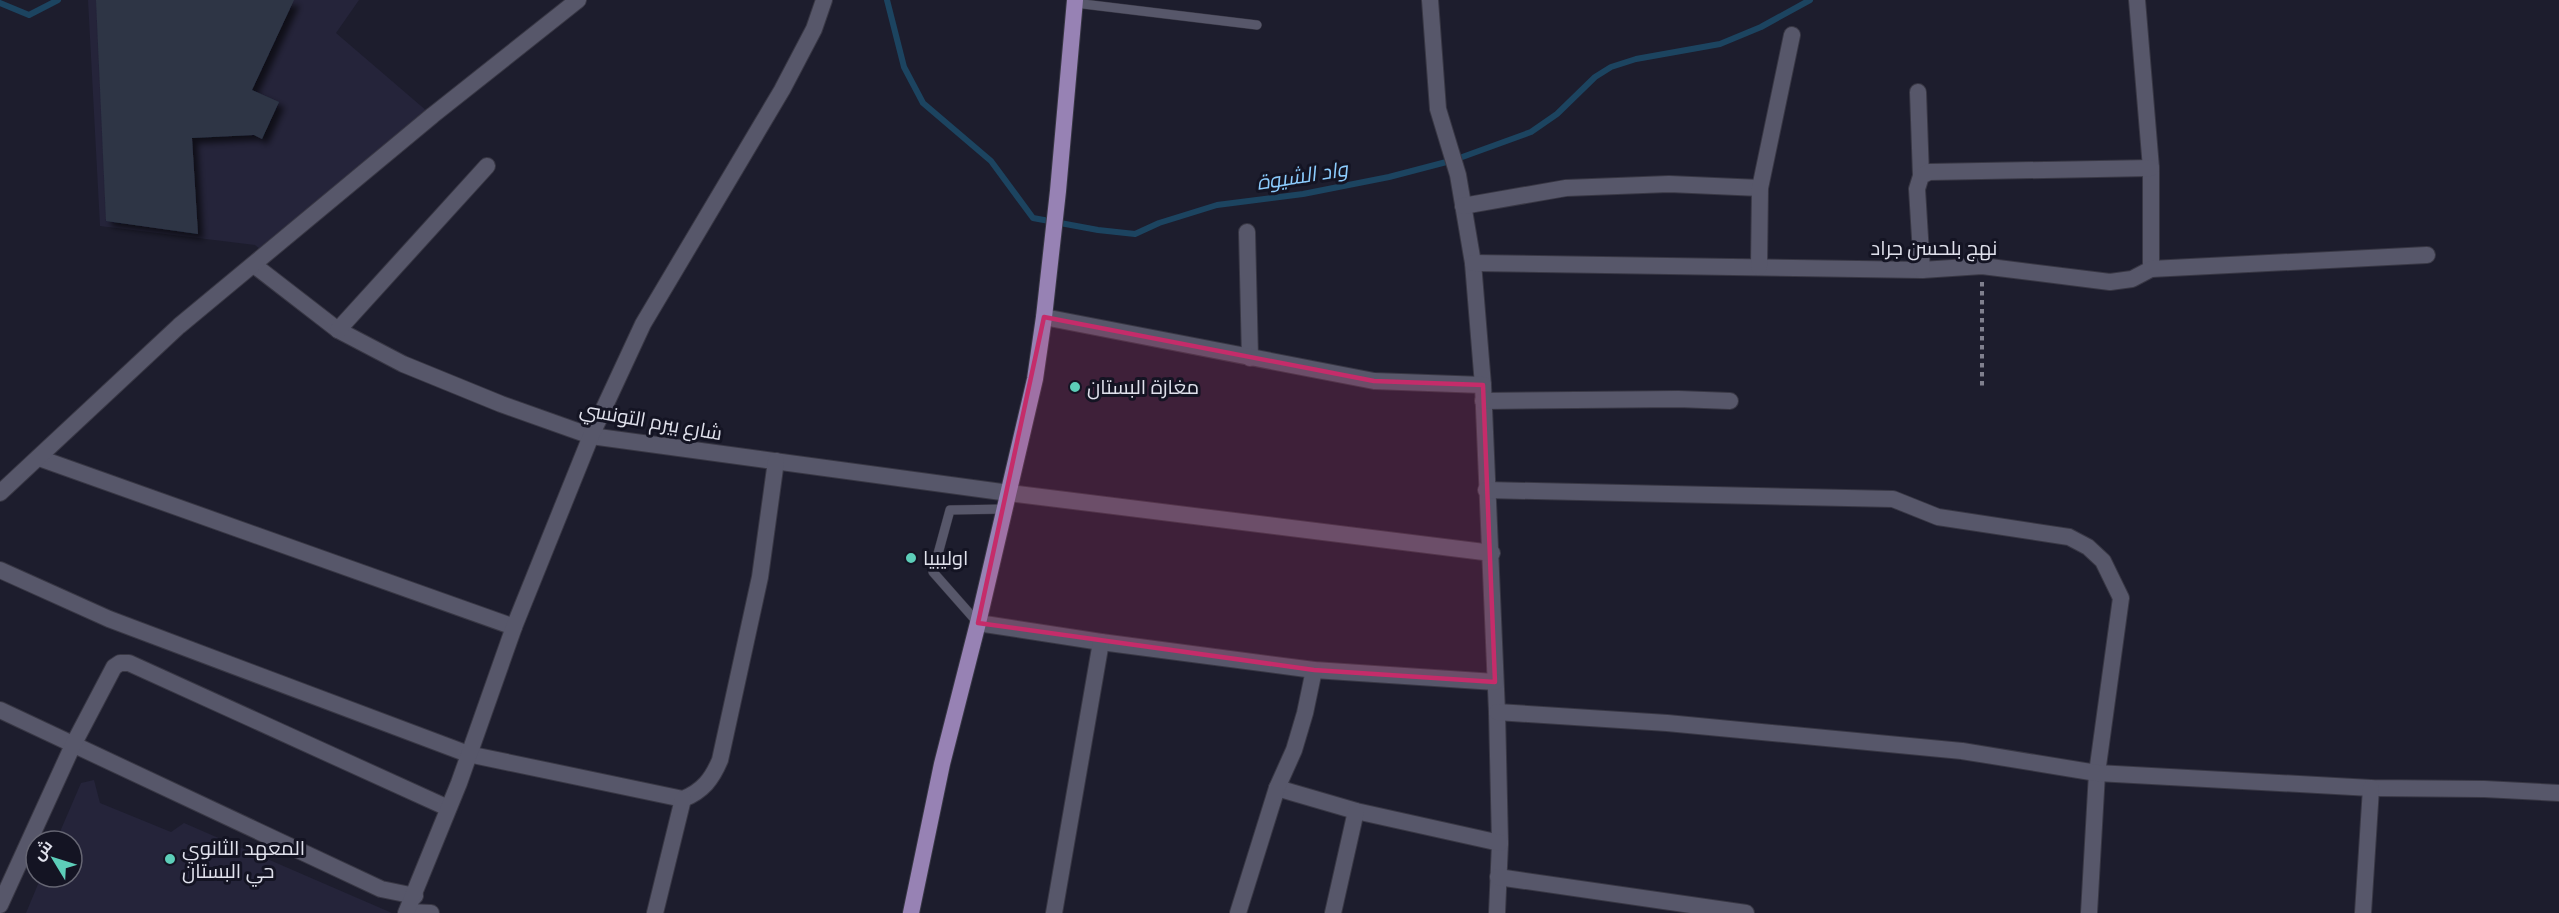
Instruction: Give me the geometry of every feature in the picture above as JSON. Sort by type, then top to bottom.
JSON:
[{"type":"main road","points":[[910,913],[942,764],[978,623],[1035,379],[1058,191],[1075,1]]},
{"type":"street","points":[[0,493],[179,326],[433,115],[578,0]]},
{"type":"street","points":[[431,913],[406,913],[415,896],[514,627],[591,436],[643,324],[782,90],[814,29],[824,0]]},
{"type":"street","points":[[1430,0],[1438,109],[1458,175],[1473,263],[1483,393],[1486,490],[1492,553],[1497,712],[1500,843],[1497,913]]},
{"type":"street","points":[[2137,0],[2151,168],[2151,268]]},
{"type":"street","points":[[1759,267],[1760,188],[1792,35]]},
{"type":"street","points":[[1918,92],[1921,176],[1917,189],[1922,270]]},
{"type":"street","points":[[338,330],[488,166]]},
{"type":"street","points":[[1921,176],[1929,172],[2151,168]]},
{"type":"street","points":[[1463,206],[1566,188],[1669,184],[1760,188]]},
{"type":"street","points":[[1247,232],[1250,358]]},
{"type":"street","name":"نهج بلحسن جراد","points":[[1473,263],[1922,270],[1982,266],[2110,282],[2132,279],[2151,268],[2427,255]]},
{"type":"street","name":"شارع بيرم التونسي","points":[[254,265],[338,330],[404,364],[501,404],[591,436],[776,461],[1007,501],[1492,553]]},
{"type":"street","points":[[1044,317],[1374,381],[1483,393],[1730,401]]},
{"type":"street","points":[[39,458],[514,627]]},
{"type":"street","points":[[0,570],[109,619],[468,754],[683,799],[696,794],[709,782],[720,760],[760,577],[776,461]]},
{"type":"street","points":[[1486,490],[1893,499],[1938,517],[2069,537],[2088,547],[2103,561],[2121,598],[2097,772],[2089,913]]},
{"type":"street","points":[[978,623],[1314,670],[1495,682]]},
{"type":"street","points":[[1054,913],[1101,642]]},
{"type":"street","points":[[0,905],[73,745],[114,667],[120,663],[129,663],[448,808]]},
{"type":"street","points":[[1238,913],[1277,788],[1299,732],[1314,670]]},
{"type":"street","points":[[0,710],[381,889],[415,896]]},
{"type":"street","points":[[1497,712],[1667,723],[1962,751],[2097,772],[2371,788],[2484,789],[2559,793]]},
{"type":"street","points":[[1277,788],[1356,811],[1500,843]]},
{"type":"street","points":[[2363,913],[2371,788]]},
{"type":"street","points":[[656,913],[683,799]]},
{"type":"street","points":[[1333,913],[1356,811]]},
{"type":"street","points":[[1498,877],[1746,913]]},
{"type":"lane","points":[[1075,1],[1257,25]]},
{"type":"lane","points":[[978,623],[933,572],[950,510],[1007,501]]},
{"type":"path","points":[[1982,266],[1982,388]]},
{"type":"highlighted area","points":[[1044,317],[1374,381],[1483,385],[1495,682],[1314,670],[978,623]]},
{"type":"shaded area","points":[[88,0],[359,0],[336,33],[428,112],[267,255],[255,245],[100,226]]},
{"type":"shaded area","name":"المعهد الثانوي حي البستان","points":[[94,780],[100,803],[171,832],[184,823],[392,913],[26,913],[36,889],[84,889],[84,829],[61,829],[81,783]]},
{"type":"building","points":[[96,0],[294,0],[252,90],[279,102],[262,139],[254,135],[192,138],[198,234],[106,221]]},
{"type":"waterway","name":"واد الشيوة","points":[[0,3],[29,15],[58,0]]},
{"type":"waterway","name":"واد الشيوة","points":[[887,0],[904,67],[923,103],[991,161],[1033,218],[1135,234],[1159,223],[1217,205],[1303,194],[1389,177],[1454,160],[1531,132],[1557,114],[1595,77],[1611,67],[1636,59],[1720,44],[1761,27],[1810,0]]},
{"type":"place","name":"مغازة البستان","points":[[1075,387]]},
{"type":"place","name":"اوليبيا","points":[[911,558]]},
{"type":"place","name":"المعهد الثانوي حي البستان","points":[[170,859]]}]
